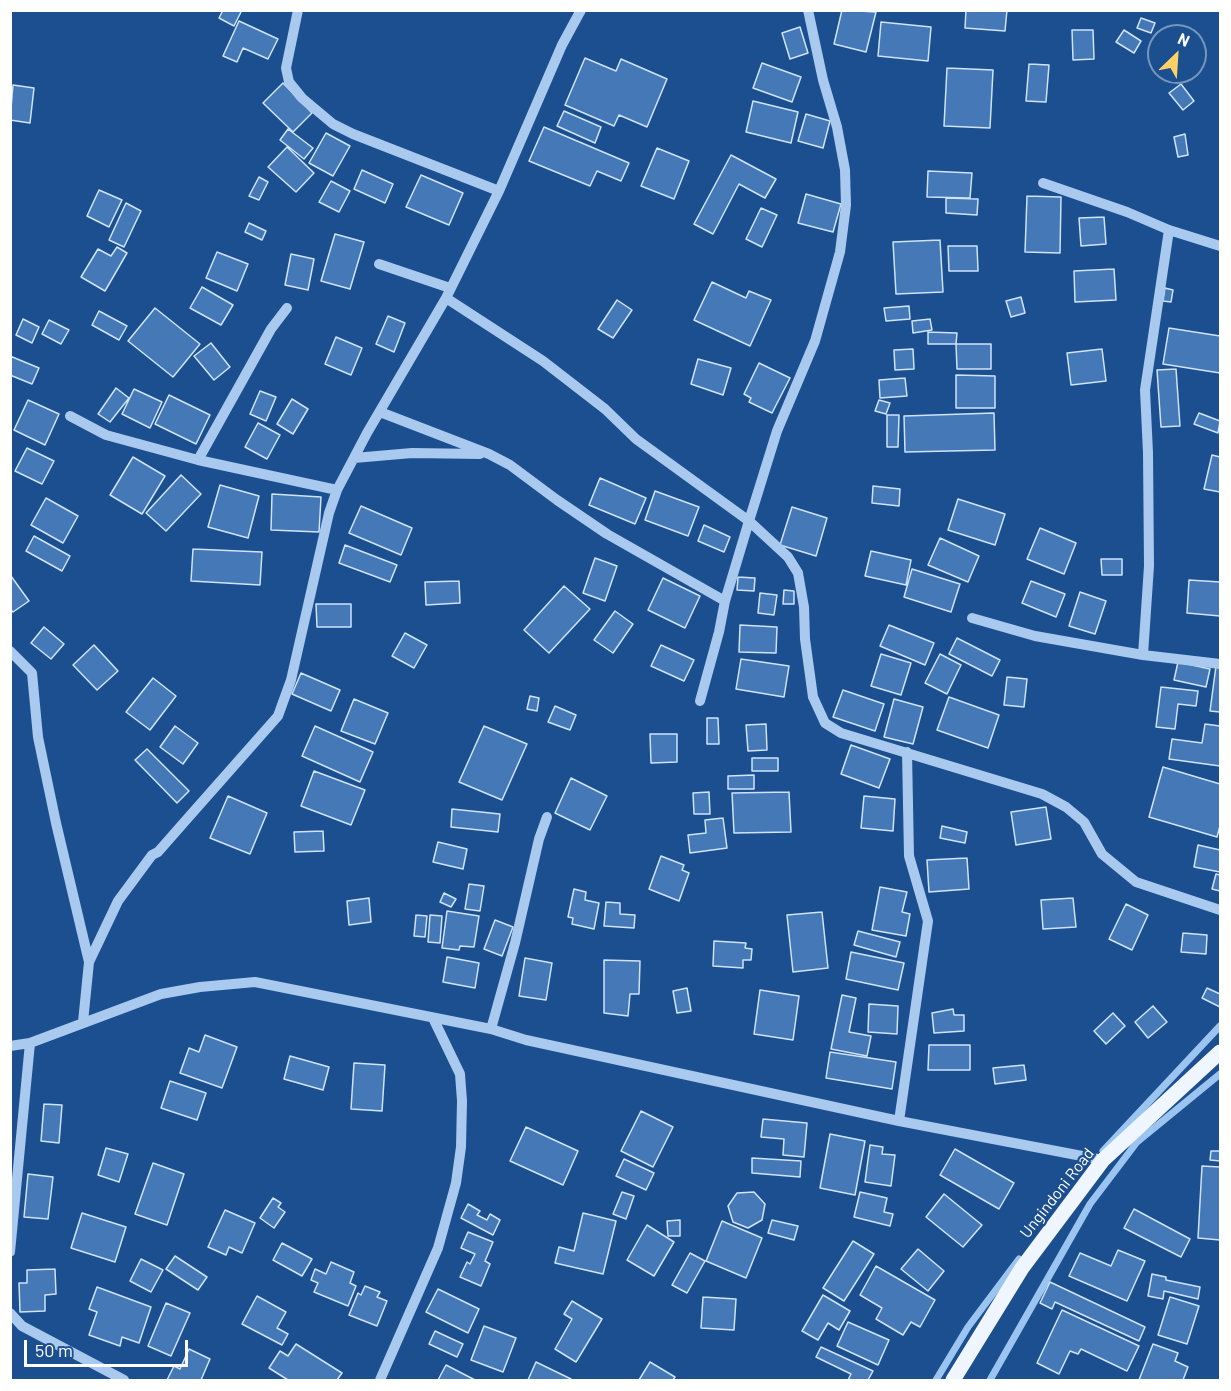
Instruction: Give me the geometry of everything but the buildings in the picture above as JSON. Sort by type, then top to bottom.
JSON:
[{"type":"main road","name":"Ungindoni Road","points":[[953,1380],[1022,1268],[1103,1160],[1221,1052]]},
{"type":"street","points":[[298,10],[286,68],[289,82],[302,98],[333,124],[353,134],[499,191]]},
{"type":"street","points":[[88,962],[118,901],[147,861],[278,716],[291,680],[329,513],[337,490],[367,433],[448,293],[499,191],[562,45],[581,10]]},
{"type":"street","points":[[700,701],[725,601],[777,431],[815,341],[840,252],[846,205],[844,170],[837,128],[823,80],[808,10]]},
{"type":"street","points":[[1043,183],[1127,212],[1169,230],[1221,246]]},
{"type":"street","points":[[1143,655],[1149,566],[1145,390],[1169,230]]},
{"type":"street","points":[[379,264],[448,293],[543,361],[605,409],[636,439],[749,521],[788,557],[798,573],[804,607],[805,639],[813,698],[825,723],[841,733],[1042,794],[1066,807],[1084,822],[1102,854],[1136,882],[1221,910]]},
{"type":"street","points":[[198,460],[271,329],[287,308]]},
{"type":"street","points":[[380,412],[489,454],[510,465],[607,534],[725,601]]},
{"type":"street","points":[[70,416],[106,435],[198,460],[337,490]]},
{"type":"street","points":[[354,458],[412,453],[489,454]]},
{"type":"street","points":[[972,618],[1035,636],[1143,655],[1221,664]]},
{"type":"street","points":[[10,651],[32,673],[38,737],[88,962],[83,1022]]},
{"type":"street","points":[[900,1121],[928,921],[909,856],[907,753]]},
{"type":"street","points":[[490,1029],[515,943],[539,839],[547,817]]},
{"type":"street","points":[[10,1046],[30,1042],[161,994],[200,987],[255,982],[490,1029],[526,1040],[900,1121],[1103,1160]]},
{"type":"street","points":[[380,1380],[438,1248],[456,1183],[462,1147],[460,1074],[433,1018]]},
{"type":"street","points":[[10,1252],[30,1042]]},
{"type":"street","points":[[10,1314],[22,1326],[124,1380]]},
{"type":"waterway","points":[[1103,1151],[1220,1026]]},
{"type":"waterway","points":[[990,1380],[1090,1204],[1137,1142],[1220,1074]]},
{"type":"waterway","points":[[936,1380],[968,1327],[1019,1259]]}]
